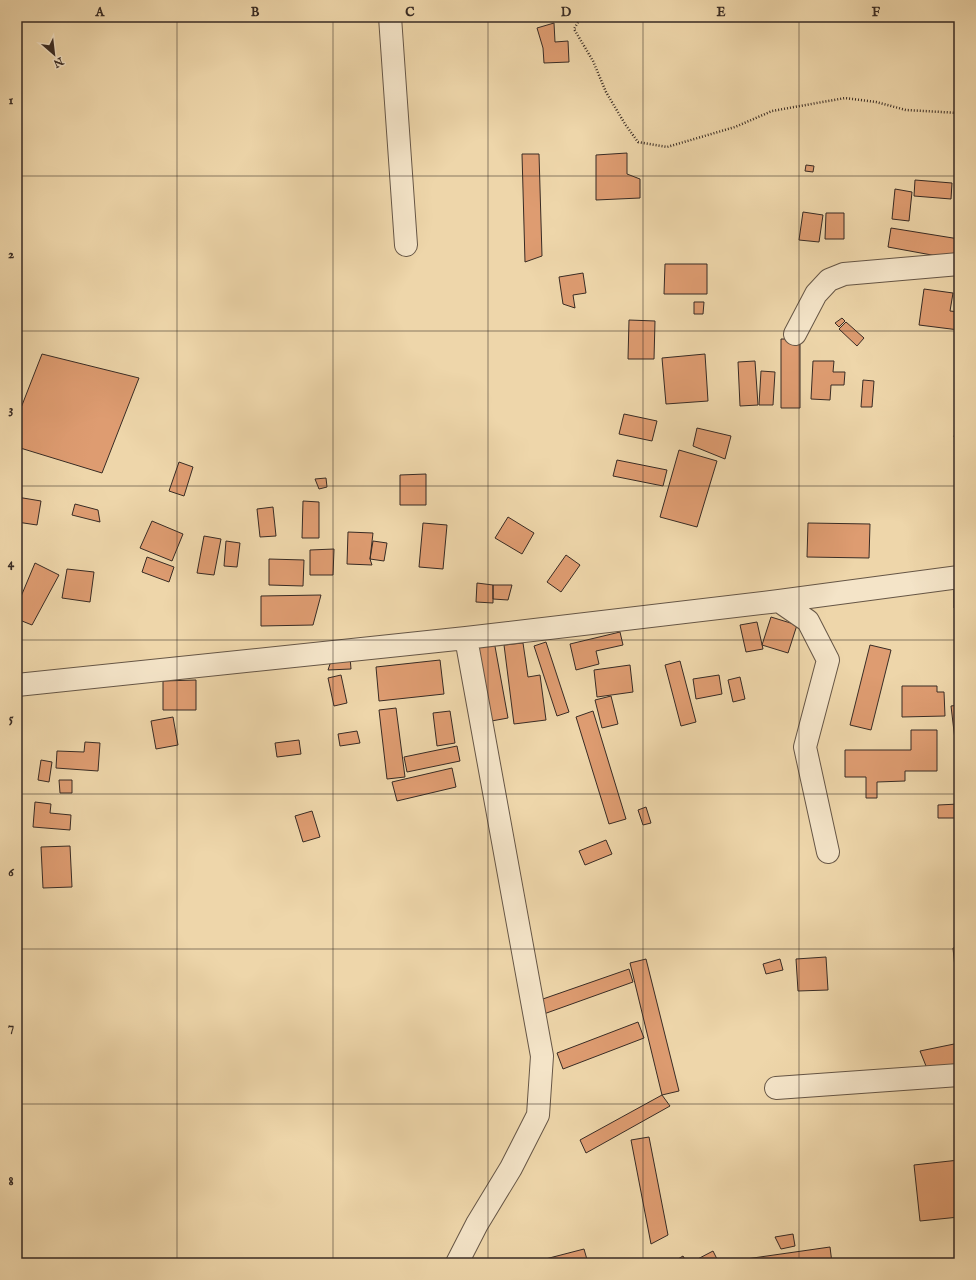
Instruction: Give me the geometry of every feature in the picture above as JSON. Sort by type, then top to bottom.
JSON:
[{"type":"street","points":[[390,17],[406,244]]},
{"type":"street","points":[[795,334],[816,294],[829,280],[844,274],[959,264]]},
{"type":"street","points":[[17,685],[466,638],[779,601],[959,577]]},
{"type":"street","points":[[779,601],[808,621],[828,660],[805,747],[828,852]]},
{"type":"street","points":[[457,1263],[477,1224],[511,1168],[538,1115],[542,1056],[466,638]]},
{"type":"street","points":[[776,1088],[959,1075]]},
{"type":"path","points":[[581,17],[574,29],[593,62],[606,92],[624,124],[638,142],[667,147],[735,128],[772,111],[845,98],[876,102],[906,110],[959,113]]},
{"type":"building","points":[[554,23],[555,42],[568,41],[569,62],[544,63],[543,48],[537,28]]},
{"type":"building","points":[[627,153],[627,174],[640,179],[640,198],[596,200],[596,155]]},
{"type":"building","points":[[522,154],[539,154],[542,256],[525,262]]},
{"type":"building","points":[[806,165],[814,166],[813,172],[805,171]]},
{"type":"building","points":[[915,180],[952,183],[951,199],[914,196]]},
{"type":"building","points":[[895,189],[912,192],[909,221],[892,219]]},
{"type":"building","points":[[803,212],[823,215],[819,242],[799,240]]},
{"type":"building","points":[[826,213],[844,213],[844,239],[825,239]]},
{"type":"building","points":[[891,228],[959,239],[959,260],[888,247]]},
{"type":"building","points":[[665,264],[707,264],[707,294],[664,294]]},
{"type":"building","points":[[583,273],[586,293],[573,295],[575,308],[563,304],[559,277]]},
{"type":"building","points":[[924,289],[953,293],[950,311],[959,312],[959,330],[919,325]]},
{"type":"building","points":[[694,302],[704,302],[703,314],[694,314]]},
{"type":"building","points":[[842,318],[845,321],[839,327],[835,323]]},
{"type":"building","points":[[629,320],[655,321],[654,359],[628,359]]},
{"type":"building","points":[[846,322],[864,338],[857,346],[839,329]]},
{"type":"building","points":[[781,339],[800,339],[800,408],[781,408]]},
{"type":"building","points":[[42,354],[139,378],[102,473],[17,447],[17,418]]},
{"type":"building","points":[[705,354],[708,401],[666,404],[662,358]]},
{"type":"building","points":[[755,361],[758,405],[740,406],[738,362]]},
{"type":"building","points":[[813,361],[834,361],[833,372],[845,372],[844,385],[831,385],[830,400],[811,399]]},
{"type":"building","points":[[761,371],[775,372],[773,405],[759,405]]},
{"type":"building","points":[[863,380],[874,381],[872,407],[861,407]]},
{"type":"building","points":[[624,414],[657,421],[652,441],[619,434]]},
{"type":"building","points":[[959,415],[959,438],[954,437]]},
{"type":"building","points":[[697,428],[731,436],[725,459],[693,446]]},
{"type":"building","points":[[679,450],[717,461],[697,527],[660,517]]},
{"type":"building","points":[[617,460],[667,470],[663,486],[613,476]]},
{"type":"building","points":[[179,462],[193,467],[184,496],[169,491]]},
{"type":"building","points":[[426,474],[426,505],[400,505],[400,475]]},
{"type":"building","points":[[326,478],[327,487],[319,489],[315,479]]},
{"type":"building","points":[[17,497],[41,501],[37,525],[17,522]]},
{"type":"building","points":[[303,501],[319,502],[319,538],[302,538]]},
{"type":"building","points":[[75,504],[98,510],[100,522],[72,515]]},
{"type":"building","points":[[273,507],[276,536],[260,537],[257,509]]},
{"type":"building","points":[[508,517],[534,533],[522,554],[495,538]]},
{"type":"building","points":[[152,521],[183,534],[172,561],[140,548]]},
{"type":"building","points":[[423,523],[447,525],[443,569],[419,567]]},
{"type":"building","points":[[808,523],[870,524],[869,558],[807,557]]},
{"type":"building","points":[[348,532],[373,533],[370,559],[372,565],[347,564]]},
{"type":"building","points":[[204,536],[221,539],[214,575],[197,573]]},
{"type":"building","points":[[226,541],[240,543],[237,567],[224,566]]},
{"type":"building","points":[[373,541],[387,543],[384,561],[370,559]]},
{"type":"building","points":[[334,549],[333,575],[310,575],[310,550]]},
{"type":"building","points":[[566,555],[580,565],[561,592],[547,582]]},
{"type":"building","points":[[147,557],[174,567],[169,582],[142,572]]},
{"type":"building","points":[[269,559],[304,560],[303,586],[269,585]]},
{"type":"building","points":[[35,563],[59,575],[32,625],[17,619],[17,606]]},
{"type":"building","points":[[67,569],[94,572],[90,602],[62,598]]},
{"type":"building","points":[[477,583],[493,585],[493,603],[476,602]]},
{"type":"building","points":[[493,585],[512,585],[508,600],[493,599]]},
{"type":"building","points":[[954,588],[959,588],[959,607],[954,608]]},
{"type":"building","points":[[321,595],[313,625],[261,626],[261,596]]},
{"type":"building","points":[[771,617],[797,625],[788,653],[762,645]]},
{"type":"building","points":[[757,622],[763,649],[746,652],[740,625]]},
{"type":"building","points":[[620,632],[623,645],[596,651],[599,664],[576,670],[570,644]]},
{"type":"building","points":[[494,641],[508,718],[486,722],[472,645]]},
{"type":"building","points":[[546,642],[569,712],[557,716],[534,646]]},
{"type":"building","points":[[523,643],[528,677],[540,675],[546,720],[514,724],[504,645]]},
{"type":"building","points":[[870,645],[891,650],[871,730],[850,725]]},
{"type":"building","points":[[350,657],[351,669],[328,670],[332,658]]},
{"type":"building","points":[[440,660],[444,694],[379,701],[376,667]]},
{"type":"building","points":[[680,661],[696,722],[681,726],[665,665]]},
{"type":"building","points":[[630,665],[633,692],[597,697],[594,670]]},
{"type":"building","points":[[341,675],[347,703],[334,706],[328,678]]},
{"type":"building","points":[[719,675],[722,694],[696,699],[693,679]]},
{"type":"building","points":[[740,677],[745,699],[733,702],[728,680]]},
{"type":"building","points":[[196,680],[196,710],[163,710],[163,681]]},
{"type":"building","points":[[902,686],[937,686],[937,692],[944,692],[945,716],[902,717]]},
{"type":"building","points":[[611,696],[618,724],[602,728],[595,700]]},
{"type":"building","points":[[959,705],[959,740],[955,740],[951,706]]},
{"type":"building","points":[[396,708],[405,777],[387,779],[379,710]]},
{"type":"building","points":[[450,711],[455,743],[437,746],[433,713]]},
{"type":"building","points":[[593,711],[626,819],[609,824],[576,717]]},
{"type":"building","points":[[173,717],[178,745],[156,749],[151,721]]},
{"type":"building","points":[[911,730],[937,730],[937,771],[905,771],[905,781],[877,782],[877,798],[866,798],[866,777],[845,777],[845,750],[911,750]]},
{"type":"building","points":[[357,731],[360,743],[340,746],[338,734]]},
{"type":"building","points":[[299,740],[301,754],[277,757],[275,743]]},
{"type":"building","points":[[85,742],[100,743],[98,771],[56,768],[57,751],[84,752]]},
{"type":"building","points":[[457,746],[460,761],[407,772],[404,757]]},
{"type":"building","points":[[41,760],[52,762],[49,782],[38,780]]},
{"type":"building","points":[[452,768],[456,787],[397,801],[392,782]]},
{"type":"building","points":[[59,780],[72,780],[72,793],[60,793]]},
{"type":"building","points":[[35,802],[51,804],[50,813],[71,815],[70,830],[33,827]]},
{"type":"building","points":[[959,804],[959,818],[938,818],[938,805]]},
{"type":"building","points":[[646,807],[651,823],[643,825],[638,810]]},
{"type":"building","points":[[312,811],[320,837],[303,842],[295,816]]},
{"type":"building","points":[[17,834],[18,871],[17,871]]},
{"type":"building","points":[[606,840],[612,854],[585,865],[579,851]]},
{"type":"building","points":[[70,846],[72,887],[43,888],[41,847]]},
{"type":"building","points":[[959,947],[959,968],[955,968],[953,948]]},
{"type":"building","points":[[826,957],[828,990],[798,991],[796,959]]},
{"type":"building","points":[[646,959],[679,1091],[662,1095],[630,963]]},
{"type":"building","points":[[780,959],[783,970],[766,974],[763,964]]},
{"type":"building","points":[[629,969],[633,982],[541,1015],[540,1000]]},
{"type":"building","points":[[638,1022],[644,1038],[563,1069],[557,1053]]},
{"type":"building","points":[[959,1043],[959,1067],[928,1071],[920,1051]]},
{"type":"building","points":[[662,1095],[670,1106],[586,1153],[580,1140]]},
{"type":"building","points":[[649,1137],[668,1235],[651,1244],[631,1140]]},
{"type":"building","points":[[959,1160],[959,1217],[920,1221],[914,1165]]},
{"type":"building","points":[[793,1234],[795,1246],[781,1249],[775,1237]]},
{"type":"building","points":[[830,1247],[832,1263],[746,1263],[746,1259]]},
{"type":"building","points":[[584,1249],[588,1263],[530,1263]]},
{"type":"building","points":[[713,1251],[719,1263],[692,1263],[692,1262]]},
{"type":"building","points":[[683,1256],[687,1263],[671,1263]]}]
